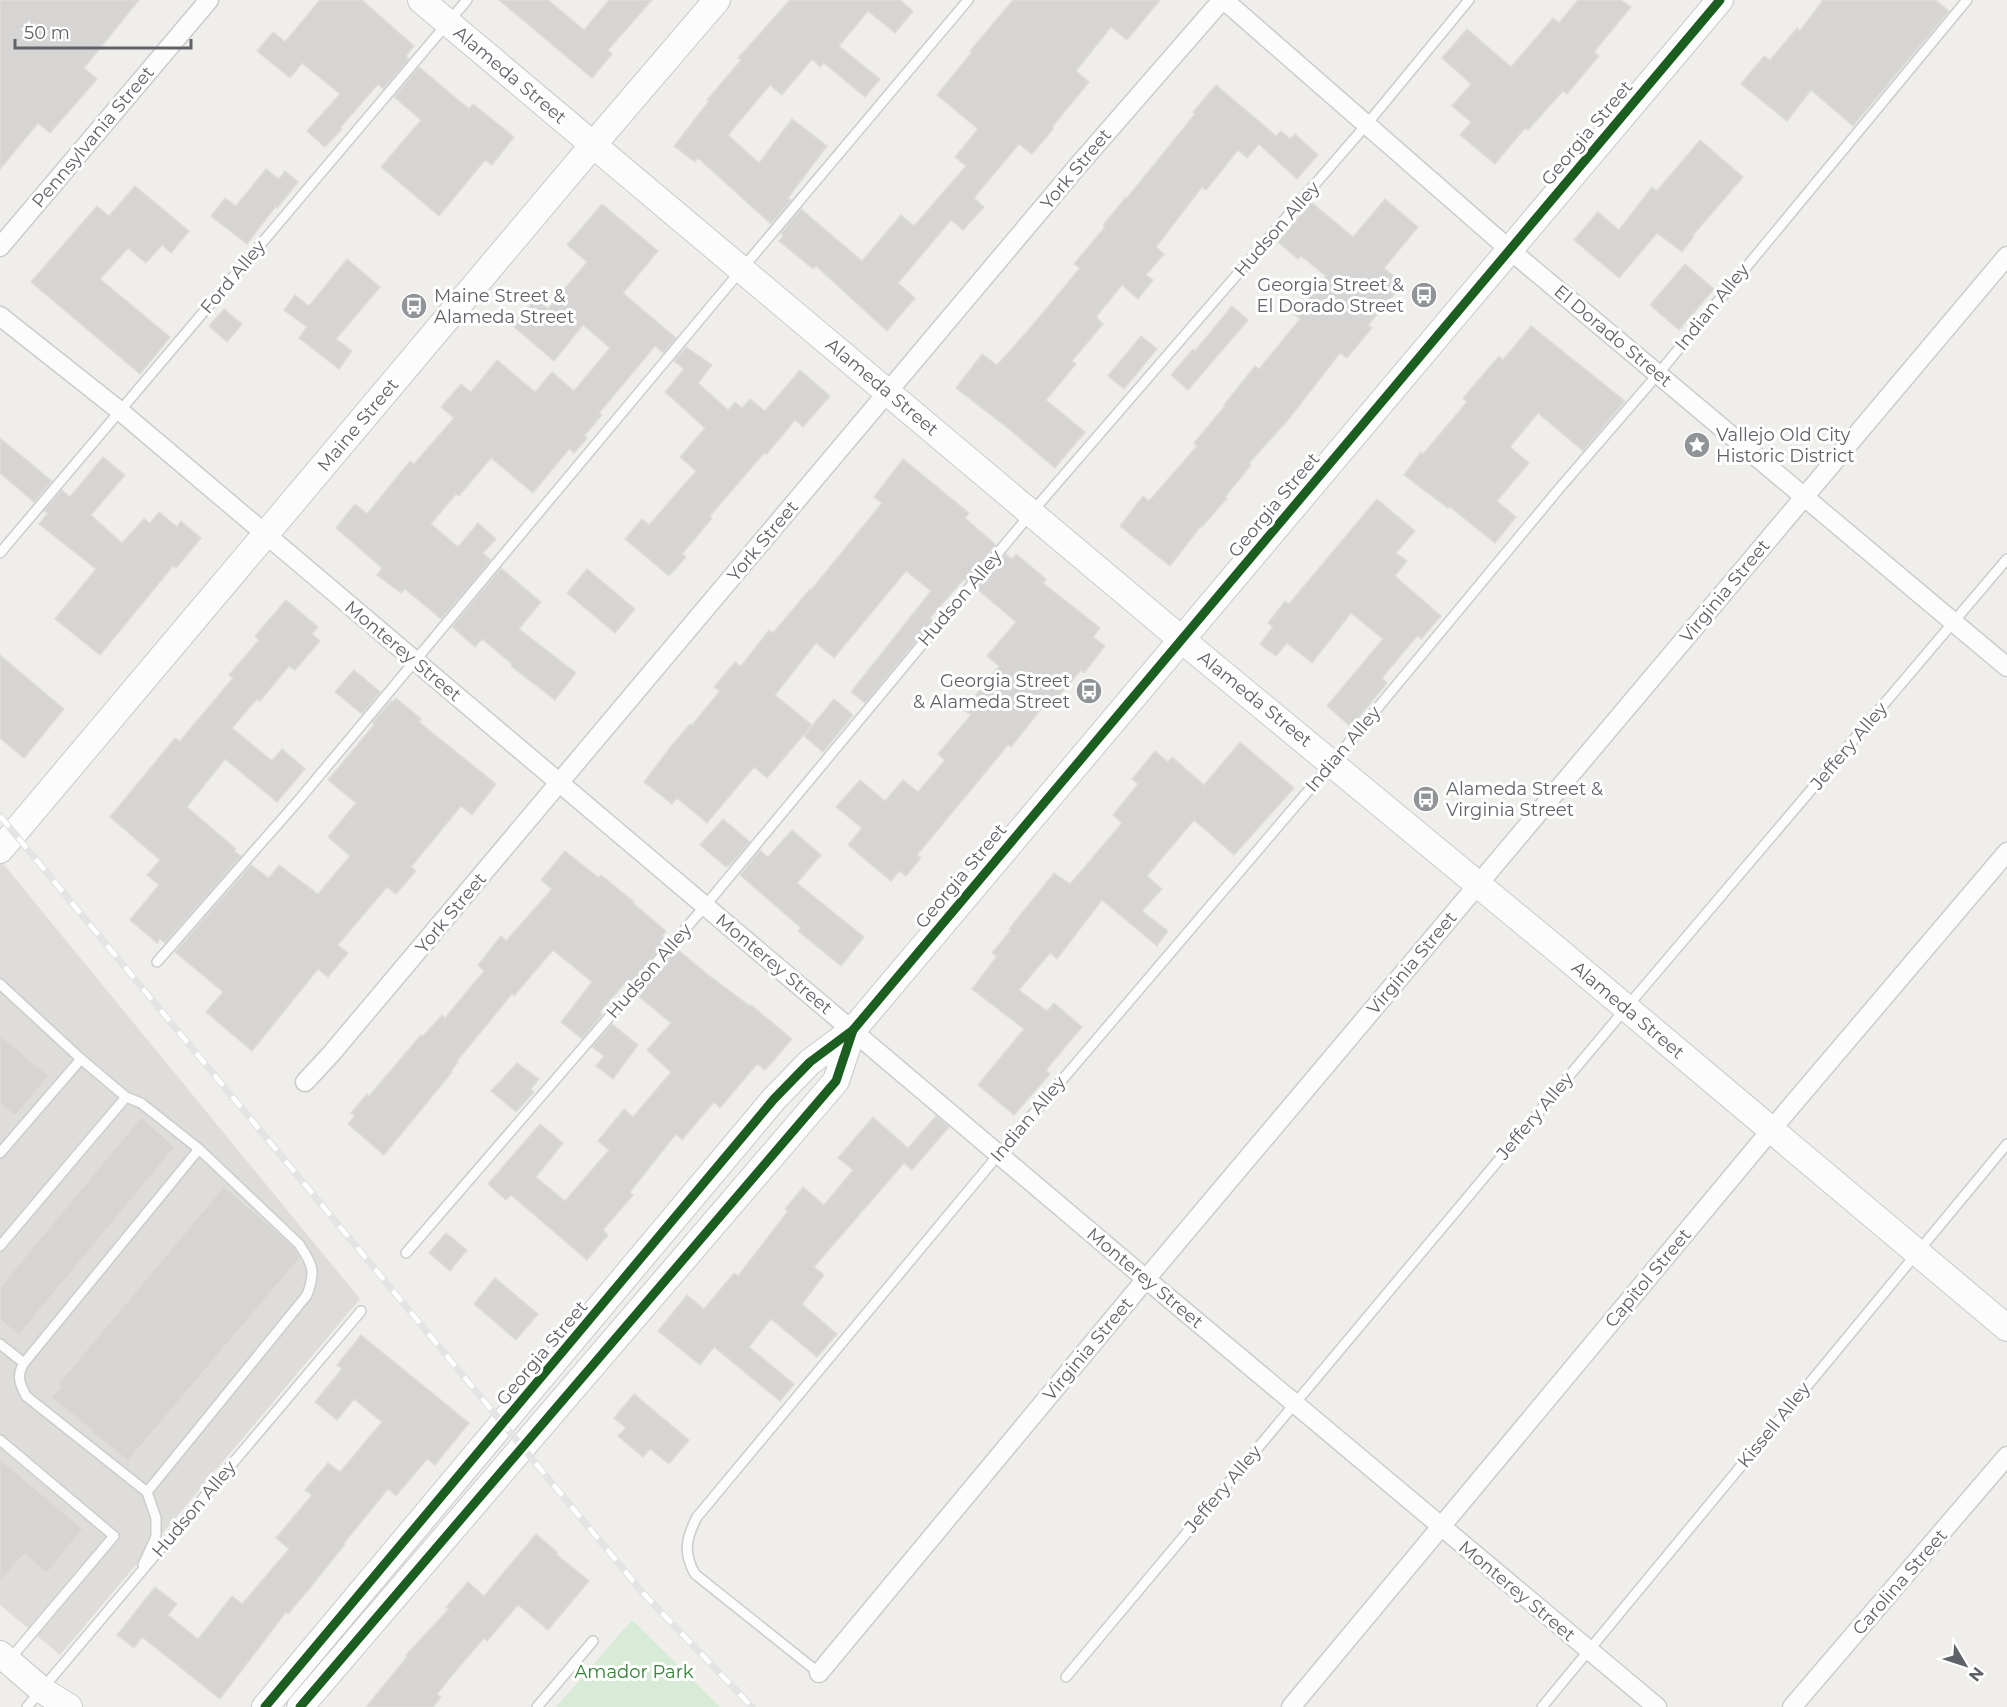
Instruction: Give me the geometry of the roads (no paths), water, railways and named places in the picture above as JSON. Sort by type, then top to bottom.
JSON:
[{"type":"main road","name":"Alameda Street","points":[[421,0],[1182,640],[1478,884],[2007,1328]]},
{"type":"main road","name":"Maine Street","points":[[0,850],[717,0]]},
{"type":"main road","name":"Georgia Street","points":[[265,1707],[774,1099],[810,1062],[854,1030],[1720,0]]},
{"type":"main road","name":"Georgia Street","points":[[300,1707],[836,1081],[854,1030]]},
{"type":"main road","points":[[4,1658],[35,1698],[69,1707]]},
{"type":"street","name":"Pennsylvania Street","points":[[0,247],[209,0]]},
{"type":"street","name":"El Dorado Street","points":[[1223,0],[1510,250],[2007,667]]},
{"type":"street","name":"York Street","points":[[305,1082],[560,784],[1084,159],[1223,0]]},
{"type":"street","name":"Virginia Street","points":[[819,1672],[1146,1279],[2007,256]]},
{"type":"street","name":"Monterey Street","points":[[0,316],[120,411],[1146,1279],[1657,1707]]},
{"type":"street","name":"Capitol Street","points":[[1291,1707],[1771,1130],[2007,852]]},
{"type":"street","name":"Carolina Street","points":[[1792,1707],[2007,1456]]},
{"type":"lane","name":"Ford Alley","points":[[0,553],[467,0]]},
{"type":"lane","points":[[157,962],[298,801],[968,0]]},
{"type":"lane","name":"Hudson Alley","points":[[406,1253],[705,906],[1032,512],[1367,124],[1469,0]]},
{"type":"lane","name":"Indian Alley","points":[[819,1672],[695,1574],[688,1562],[687,1546],[689,1532],[698,1517],[999,1154],[1332,763],[1558,490],[1658,374],[1967,0]]},
{"type":"lane","name":"Jeffery Alley","points":[[1066,1677],[1626,1008],[2007,559]]},
{"type":"lane","points":[[0,984],[126,1097],[141,1103],[199,1149],[299,1244],[311,1262],[313,1277],[307,1295],[147,1492]]},
{"type":"lane","points":[[0,1153],[81,1059]]},
{"type":"lane","points":[[0,1246],[126,1097]]},
{"type":"lane","name":"Kissell Alley","points":[[1542,1707],[2007,1144]]},
{"type":"lane","points":[[136,1578],[156,1537],[156,1518],[147,1492],[26,1396],[19,1380],[19,1371],[199,1149]]},
{"type":"lane","name":"Hudson Alley","points":[[35,1698],[361,1311]]},
{"type":"lane","points":[[0,1344],[24,1364]]},
{"type":"lane","points":[[0,1440],[114,1536],[4,1658]]},
{"type":"lane","points":[[537,1707],[593,1641]]},
{"type":"railway","points":[[0,816],[643,1593],[752,1707]]},
{"type":"place","name":"Georgia Street & El Dorado Street","points":[[1424,295]]},
{"type":"place","name":"Maine Street & Alameda Street","points":[[414,306]]},
{"type":"place","name":"Vallejo Old City Historic District","points":[[1697,445]]},
{"type":"place","name":"Georgia Street & Alameda Street","points":[[1089,691]]},
{"type":"place","name":"Alameda Street & Virginia Street","points":[[1426,799]]},
{"type":"park label","name":"Amador Park","points":[[634,1672]]}]
